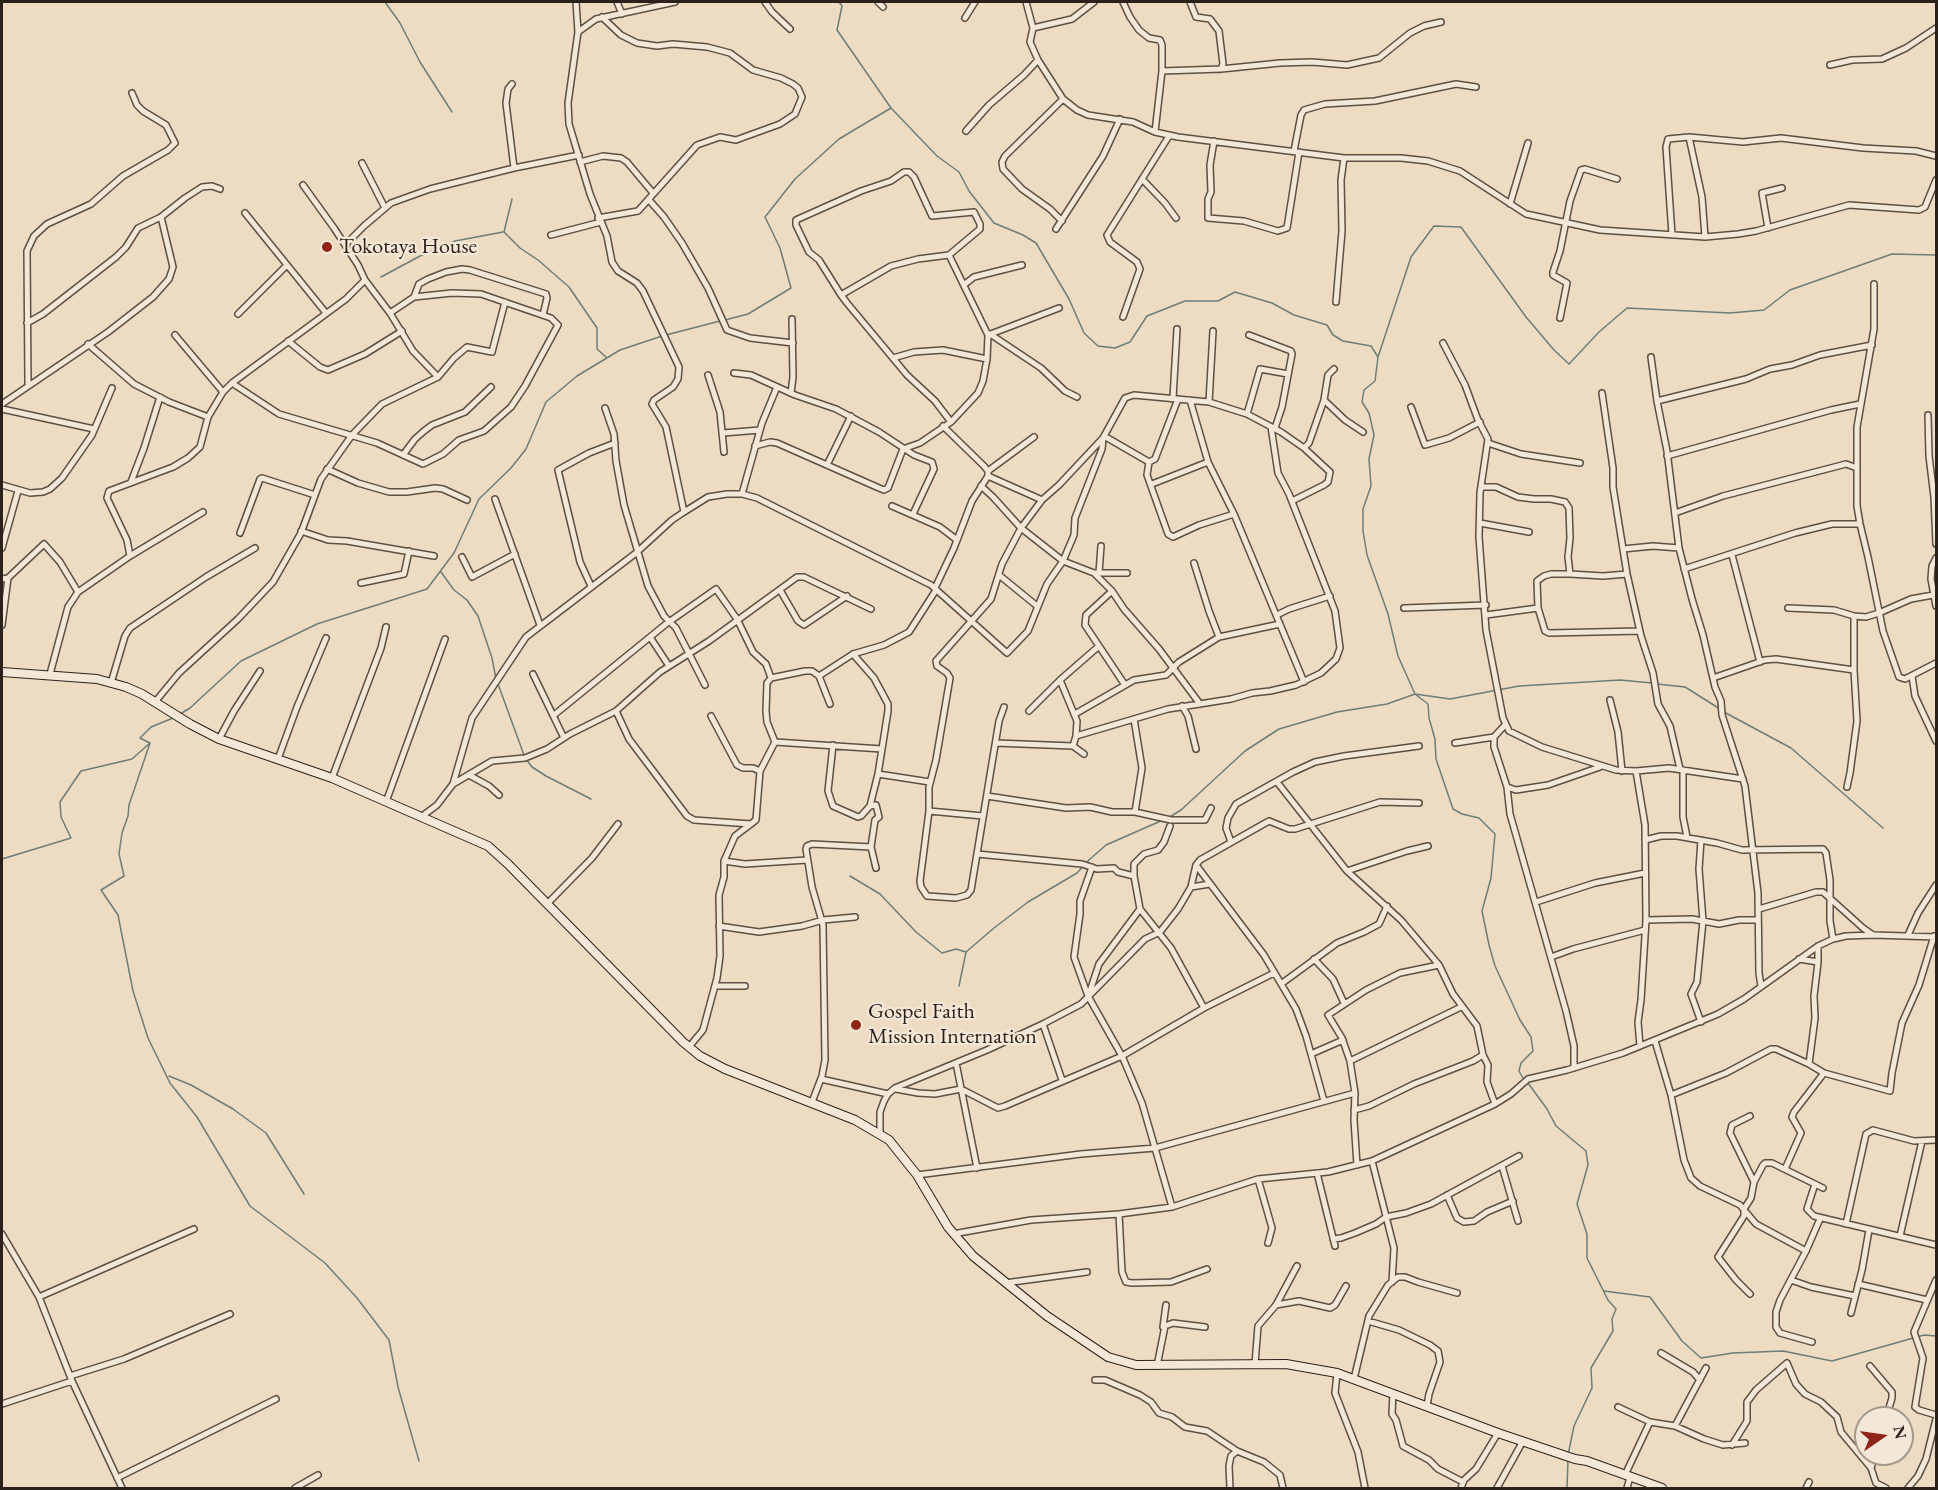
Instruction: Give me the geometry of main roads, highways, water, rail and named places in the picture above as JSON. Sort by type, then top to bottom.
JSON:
[{"type":"main road","points":[[2,672],[50,674],[111,682],[142,694],[219,739],[332,778],[488,846],[700,1056],[725,1069],[812,1102],[880,1133],[897,1148],[917,1175],[953,1234],[973,1256],[1080,1340],[1108,1357],[1125,1363],[1157,1365],[1299,1365],[1337,1374],[1662,1488]]},
{"type":"waterway","points":[[385,2],[400,23],[420,62],[452,112]]},
{"type":"waterway","points":[[839,2],[842,6],[837,30],[891,108],[937,156],[959,172],[969,191],[994,223],[1036,243],[1069,299],[1084,333],[1098,346],[1115,348],[1130,342],[1147,316],[1185,301],[1218,301],[1235,292],[1272,303],[1294,315],[1327,325],[1333,335],[1343,341],[1371,346],[1378,357],[1375,381],[1364,390],[1362,402],[1369,413],[1374,435],[1369,459],[1371,486],[1363,509],[1363,531],[1367,555],[1388,614],[1398,656],[1415,694],[1428,704],[1435,739],[1436,759],[1453,809],[1479,818],[1495,834],[1491,878],[1482,911],[1495,966],[1520,1020],[1531,1037],[1533,1051],[1521,1063],[1519,1071],[1524,1080]]},
{"type":"waterway","points":[[725,320],[748,314],[791,288],[780,248],[765,217],[795,179],[839,139],[891,108]]},
{"type":"waterway","points":[[512,199],[504,232],[520,248],[538,260],[569,287],[597,328],[597,349],[606,357]]},
{"type":"waterway","points":[[1378,357],[1411,257],[1434,226],[1461,227],[1526,317],[1569,364],[1599,332],[1627,308],[1730,313],[1764,310],[1790,290],[1892,254],[1936,255]]},
{"type":"waterway","points":[[381,277],[420,256],[455,241],[503,232]]},
{"type":"waterway","points":[[666,335],[720,321]]},
{"type":"waterway","points":[[180,714],[190,708],[241,661],[317,624],[427,589],[454,553],[479,499],[511,468],[526,449],[546,402],[577,376],[620,350],[662,336]]},
{"type":"waterway","points":[[441,572],[454,590],[467,600],[478,616],[492,658],[496,679]]},
{"type":"waterway","points":[[1168,818],[1181,810],[1245,751],[1279,729],[1337,712],[1387,704],[1415,694],[1450,699],[1519,686],[1620,680],[1652,683]]},
{"type":"waterway","points":[[498,684],[524,755]]},
{"type":"waterway","points":[[1657,684],[1685,687],[1720,709]]},
{"type":"waterway","points":[[1724,712],[1791,748],[1883,828]]},
{"type":"waterway","points":[[2,859],[71,838],[61,817],[60,802],[81,771],[132,759],[150,743],[140,738],[151,727],[173,718]]},
{"type":"waterway","points":[[150,743],[122,833],[119,854],[124,876],[101,890],[118,915],[133,991],[148,1038],[170,1083],[197,1117],[250,1206],[325,1263],[357,1298],[389,1340],[398,1387],[419,1461]]},
{"type":"waterway","points":[[526,759],[532,767],[546,776],[591,799]]},
{"type":"waterway","points":[[959,986],[966,952],[994,928],[1028,902],[1077,873],[1106,845],[1163,820]]},
{"type":"waterway","points":[[850,876],[880,894],[916,932],[942,953],[956,949],[966,952]]},
{"type":"waterway","points":[[169,1076],[191,1085],[233,1109],[266,1133],[304,1194]]},
{"type":"waterway","points":[[1528,1083],[1556,1126],[1586,1151],[1588,1165],[1577,1204],[1587,1234],[1587,1258],[1608,1300],[1616,1309],[1612,1319],[1613,1331],[1591,1368],[1592,1388],[1574,1426],[1568,1455]]},
{"type":"waterway","points":[[1604,1291],[1650,1297],[1682,1341],[1701,1358],[1733,1353],[1783,1351],[1832,1361],[1924,1335],[1936,1336]]},
{"type":"waterway","points":[[1567,1488],[1568,1459]]},
{"type":"place","name":"Tokotaya House","points":[[327,247]]},
{"type":"place","name":"Gospel Faith Mission Internation","points":[[856,1025]]}]
